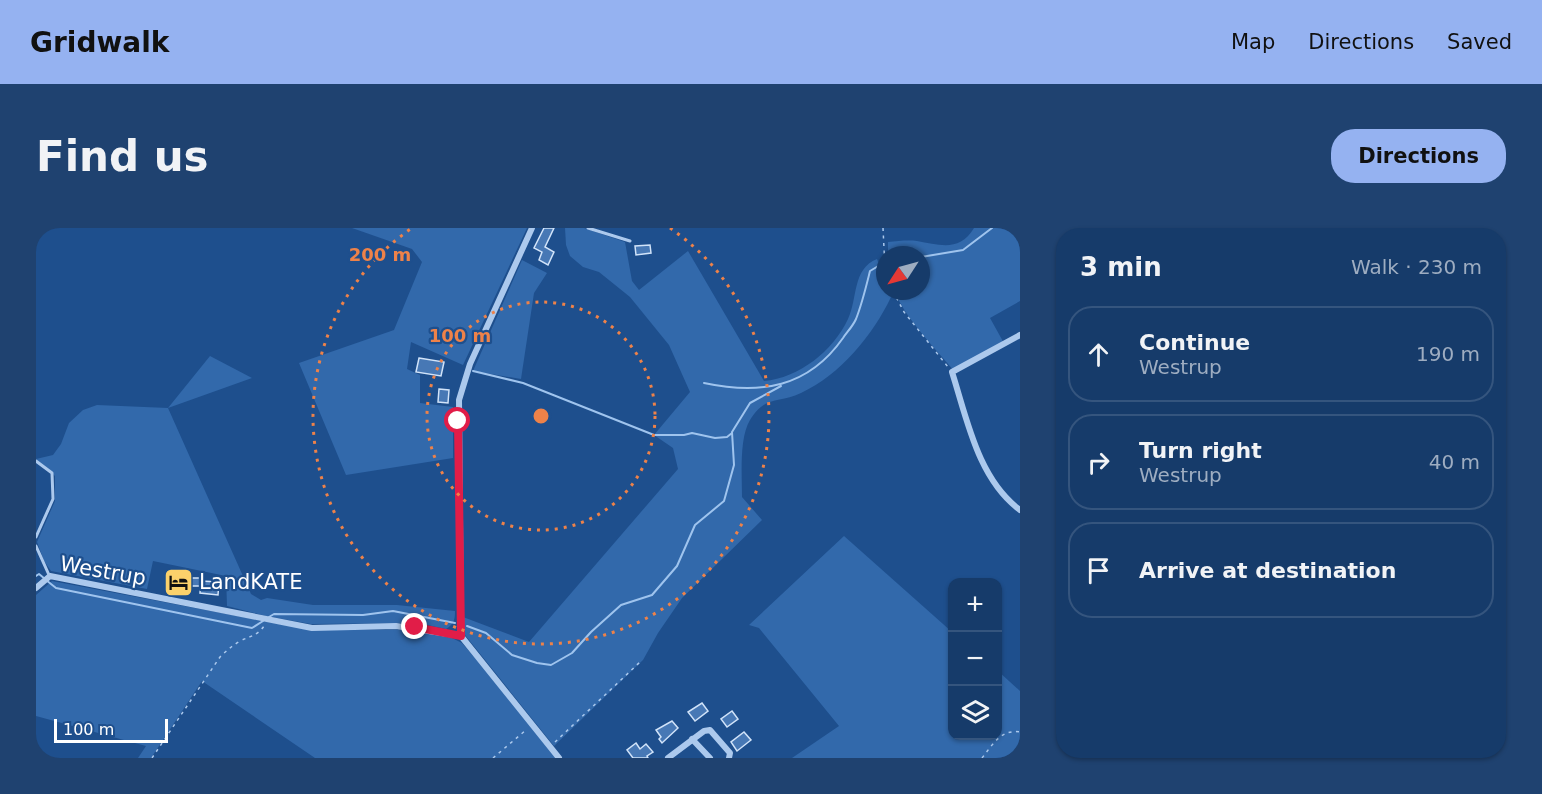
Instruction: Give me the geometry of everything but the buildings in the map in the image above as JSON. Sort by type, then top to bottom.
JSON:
[{"type":"street","points":[[532,228],[470,364],[459,400],[461,636],[559,758]]},
{"type":"street","points":[[1020,335],[952,372],[983,464],[1002,492],[1020,510]]},
{"type":"street","name":"Westrup","points":[[36,588],[50,576],[312,628],[405,626],[461,636]]},
{"type":"street","points":[[668,758],[692,739],[710,730],[730,753],[729,758]]},
{"type":"street","points":[[692,739],[710,758]]},
{"type":"lane","points":[[588,228],[630,241]]},
{"type":"lane","points":[[36,461],[52,473],[53,499],[36,537]]},
{"type":"lane","points":[[36,546],[50,576]]},
{"type":"path","points":[[883,228],[884,246]]},
{"type":"path","points":[[898,300],[904,312],[952,372]]},
{"type":"path","points":[[152,758],[220,657],[242,640],[258,634],[269,620]]},
{"type":"path","points":[[550,747],[640,662]]},
{"type":"path","points":[[493,758],[532,724]]},
{"type":"path","points":[[982,758],[1003,733],[1020,732]]},
{"type":"shaded area","points":[[352,228],[527,228],[463,365],[411,342],[407,369],[420,375],[420,403],[453,407],[453,458],[346,475],[299,363],[394,330],[422,262],[412,249]]},
{"type":"shaded area","points":[[565,228],[584,228],[625,242],[632,281],[639,290],[688,251],[764,381],[790,375],[824,352],[842,331],[848,319],[859,277],[863,270],[876,260],[876,300],[890,300],[865,339],[829,376],[801,393],[767,403],[756,412],[746,428],[744,437],[742,497],[762,520],[682,598],[643,660],[554,746],[465,635],[463,617],[529,642],[678,469],[673,448],[654,435],[690,392],[669,345],[630,297],[599,272],[583,267],[570,256],[566,245]]},
{"type":"shaded area","points":[[974,228],[1020,228],[1020,301],[990,318],[1005,345],[954,371],[913,322],[899,300],[930,300],[930,246],[888,246],[888,242],[914,241],[949,245],[956,244],[968,236]]},
{"type":"shaded area","points":[[522,260],[547,273],[534,293],[521,379],[473,371]]},
{"type":"shaded area","points":[[210,356],[252,378],[168,408]]},
{"type":"shaded area","points":[[97,405],[168,408],[251,594],[261,600],[267,598],[313,605],[397,605],[455,611],[452,623],[446,629],[418,623],[311,624],[266,616],[227,606],[226,576],[153,561],[147,589],[51,571],[44,561],[37,542],[55,501],[55,476],[36,459],[53,455],[61,444],[69,423],[83,410]]},
{"type":"shaded area","points":[[844,536],[948,628],[948,740],[1002,740],[1002,675],[1020,691],[1020,758],[792,758],[839,726],[759,628],[749,625]]},
{"type":"shaded area","points":[[52,581],[311,630],[414,630],[452,638],[462,643],[557,758],[315,758],[202,681],[151,758],[138,758],[146,746],[36,716],[36,595]]},
{"type":"waterway","points":[[930,256],[963,250],[992,228]]},
{"type":"waterway","points":[[704,383],[725,387],[763,387],[781,384],[814,368],[829,355],[853,324],[870,271],[876,267]]},
{"type":"waterway","points":[[473,371],[523,383],[654,435],[692,433],[715,438],[727,437],[732,433]]},
{"type":"waterway","points":[[467,626],[486,633],[512,655],[551,665],[572,653],[621,605],[652,595],[677,566],[695,525],[724,501],[734,465],[732,432],[750,403],[781,386]]},
{"type":"waterway","points":[[36,576],[39,574],[45,579]]},
{"type":"waterway","points":[[46,580],[56,588],[252,628],[263,621]]},
{"type":"waterway","points":[[269,617],[274,614],[363,615],[393,611],[455,623]]},
{"type":"place","name":"LandKATE","points":[[178,582]]},
{"type":"route","points":[[415,627],[461,636],[458,421]]}]
